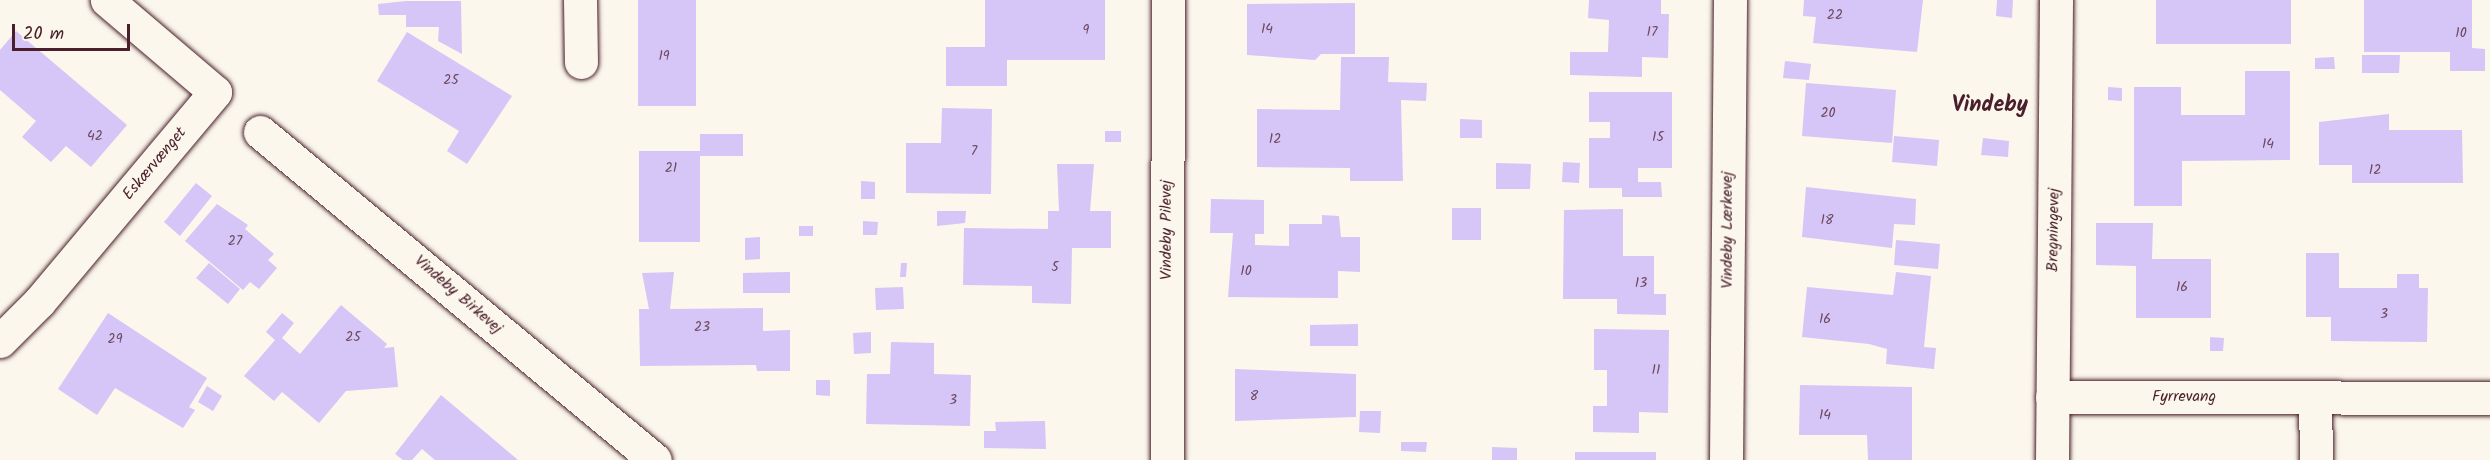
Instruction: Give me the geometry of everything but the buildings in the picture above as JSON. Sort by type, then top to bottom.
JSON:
[{"type":"street","name":"Eskærvænget","points":[[0,341],[39,302],[215,92],[107,0]]},
{"type":"street","points":[[580,0],[580,62]]},
{"type":"street","name":"Vindeby Pilevej","points":[[1167,460],[1168,0]]},
{"type":"street","name":"Vindeby Lærkevej","points":[[1725,460],[1730,0]]},
{"type":"street","name":"Bregningevej","points":[[2052,460],[2056,0]]},
{"type":"street","name":"Vindeby Birkevej","points":[[260,132],[655,460]]},
{"type":"street","name":"Fyrrevang","points":[[2052,397],[2490,398]]},
{"type":"street","points":[[2315,397],[2316,460]]},
{"type":"district","name":"Vindeby","points":[[1990,106]]}]
